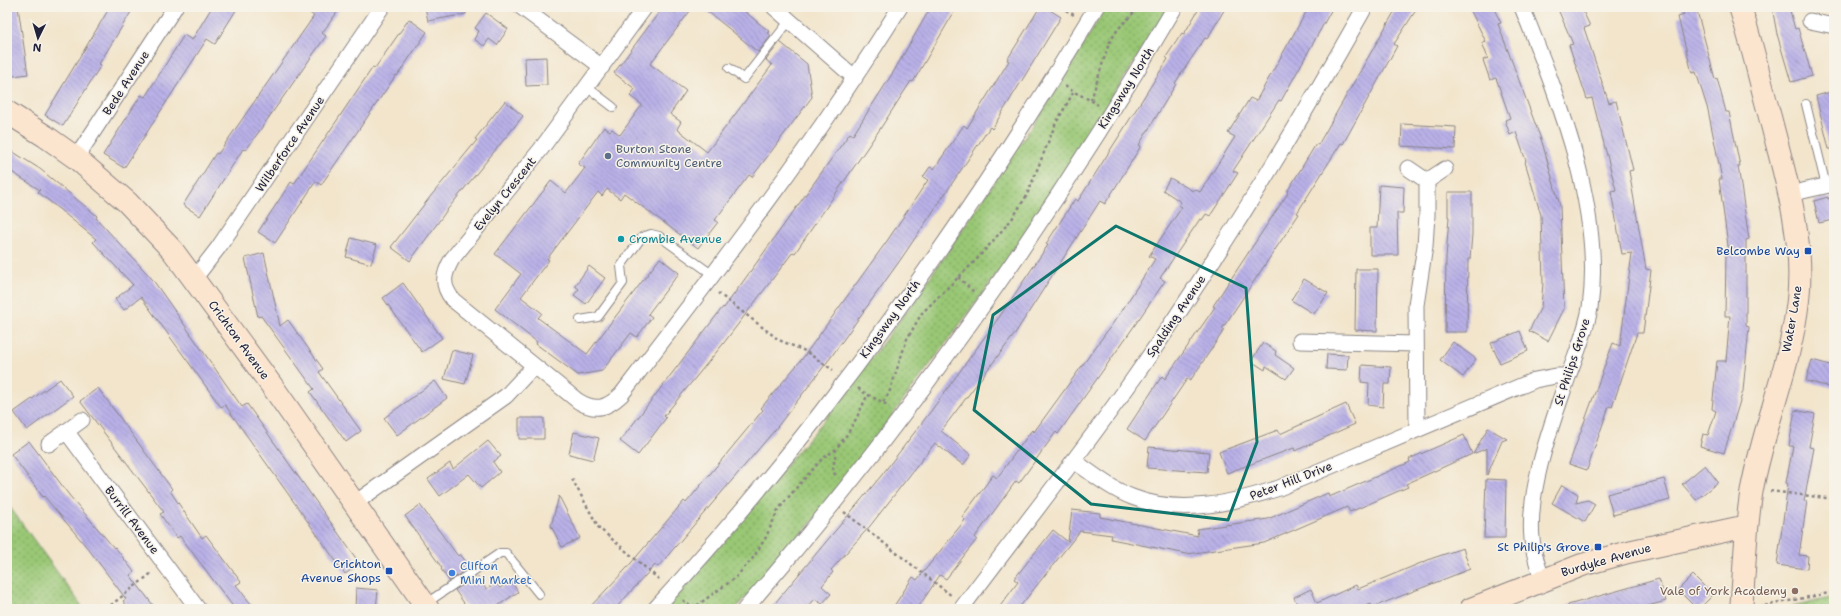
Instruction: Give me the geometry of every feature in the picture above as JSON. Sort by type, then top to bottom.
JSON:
[{"type":"street","name":"Bede Avenue","points":[[76,158],[175,7]]},
{"type":"street","name":"Wilberforce Avenue","points":[[194,279],[223,242],[382,7]]},
{"type":"street","points":[[521,7],[602,67]]},
{"type":"street","name":"Evelyn Crescent","points":[[534,366],[453,300],[445,290],[444,280],[446,270],[452,260],[541,149],[645,7]]},
{"type":"street","points":[[774,7],[856,78]]},
{"type":"street","points":[[355,503],[506,396],[534,366],[586,406],[599,408],[611,404],[621,395],[710,280],[856,78],[900,7]]},
{"type":"street","name":"Kingsway North","points":[[655,609],[745,505],[846,379],[920,278],[1054,77],[1096,7]]},
{"type":"street","name":"Kingsway North","points":[[745,609],[846,490],[901,418],[985,302],[1110,114],[1175,7]]},
{"type":"street","name":"Spalding Avenue","points":[[962,607],[1074,461],[1136,375],[1202,278],[1307,110],[1365,7]]},
{"type":"street","name":"St Philips Grove","points":[[1522,7],[1555,88],[1585,197],[1591,240],[1593,278],[1590,309],[1581,342],[1550,430],[1535,493],[1532,539],[1542,580]]},
{"type":"street","name":"Water Lane","points":[[1740,7],[1790,194],[1799,273],[1798,300],[1793,328],[1752,489],[1747,526],[1741,604]]},
{"type":"street","points":[[1810,21],[1834,26]]},
{"type":"street","name":"Crichton Avenue","points":[[7,112],[76,158],[127,202],[173,251],[355,503],[426,607]]},
{"type":"street","points":[[1408,168],[1427,181]]},
{"type":"street","points":[[1427,181],[1445,169]]},
{"type":"street","points":[[1417,429],[1415,344],[1416,306],[1422,270],[1427,215],[1427,181]]},
{"type":"street","points":[[1790,194],[1830,185]]},
{"type":"street","points":[[1300,341],[1415,344]]},
{"type":"street","name":"Peter Hill Drive","points":[[1074,461],[1113,488],[1132,497],[1172,506],[1212,505],[1248,498],[1280,488],[1536,380],[1556,376],[1568,376]]},
{"type":"street","points":[[49,444],[82,420]]},
{"type":"street","name":"Burrill Avenue","points":[[66,431],[198,609]]},
{"type":"street","name":"Burdyke Avenue","points":[[1471,609],[1582,565],[1628,552],[1747,526]]},
{"type":"lane","points":[[729,68],[744,79],[790,20]]},
{"type":"lane","points":[[587,87],[612,107]]},
{"type":"lane","points":[[1806,104],[1830,185]]},
{"type":"lane","points":[[580,320],[598,317],[624,282],[622,266],[642,237],[651,234],[659,236],[710,280]]},
{"type":"lane","points":[[426,607],[500,553],[506,553],[539,594]]},
{"type":"path","points":[[1091,100],[1109,43],[1118,29],[1139,7]]},
{"type":"path","points":[[1054,77],[1073,93],[1091,100],[1110,114]]},
{"type":"path","points":[[883,402],[889,393],[907,340],[922,313],[996,238],[1012,219],[1027,195],[1055,125],[1073,93]]},
{"type":"path","points":[[958,277],[985,302]]},
{"type":"path","points":[[710,280],[779,340],[805,352],[846,379],[867,396],[883,402],[901,418]]},
{"type":"path","points":[[572,479],[599,528],[692,609],[739,574],[756,553],[766,537],[778,510],[796,487],[822,460],[836,449],[856,419],[867,396]]},
{"type":"path","points":[[836,449],[833,470],[838,483],[846,490]]},
{"type":"path","points":[[1752,489],[1834,499]]},
{"type":"path","points":[[834,505],[962,607]]},
{"type":"path","points":[[106,609],[164,563]]},
{"type":"path","points":[[1741,604],[1752,600],[1751,608],[1834,592]]},
{"type":"highlighted area","points":[[1116,226],[1246,288],[1257,442],[1228,520],[1091,504],[974,410],[993,315]]},
{"type":"green space","points":[[1106,7],[1168,7],[1148,41],[1006,262],[819,514],[735,609],[664,609],[827,417],[912,304],[1060,85]]},
{"type":"green space","points":[[7,503],[84,609],[7,609]]},
{"type":"green space","points":[[1834,597],[1834,609],[1784,609]]},
{"type":"building","points":[[7,7],[18,7],[28,74],[7,77]]},
{"type":"building","points":[[110,7],[134,7],[99,64],[101,65],[63,126],[45,115]]},
{"type":"building","points":[[212,7],[238,7],[215,44],[207,39],[124,168],[103,155],[141,95],[145,97],[184,35],[192,40]]},
{"type":"building","points":[[301,7],[341,7],[322,33],[326,36],[246,150],[243,149],[200,216],[183,205],[216,153],[218,154],[314,16]]},
{"type":"building","points":[[425,7],[466,7],[466,14],[428,21]]},
{"type":"building","points":[[663,7],[693,7],[650,64],[686,91],[670,114],[681,122],[677,129],[707,152],[772,65],[766,60],[780,42],[807,64],[812,97],[752,177],[749,175],[715,220],[718,222],[698,248],[624,193],[620,199],[607,189],[602,196],[598,192],[547,259],[549,260],[521,297],[542,313],[538,318],[587,354],[660,258],[679,273],[648,314],[652,317],[637,337],[631,333],[602,371],[578,375],[536,344],[537,342],[495,309],[521,274],[495,254],[551,181],[566,193],[585,168],[578,164],[604,127],[610,131],[612,129],[620,135],[642,105],[630,96],[635,89],[614,73]]},
{"type":"building","points":[[702,7],[739,7],[770,32],[768,33],[771,36],[758,52]]},
{"type":"building","points":[[931,7],[957,7],[913,82],[911,81],[795,253],[793,252],[723,344],[664,416],[666,418],[638,455],[620,441],[723,307],[724,308],[850,133],[853,135],[894,71]]},
{"type":"building","points":[[1040,7],[1045,7],[1061,17],[992,129],[990,127],[901,259],[831,357],[774,431],[658,567],[655,565],[615,609],[588,609],[626,569],[684,501],[686,503],[763,410],[761,408],[802,359],[887,241],[928,180],[923,177],[930,167],[934,169],[964,125],[967,128],[1009,61],[1007,60]]},
{"type":"building","points":[[1200,7],[1226,7],[1207,39],[1205,38],[1175,83],[1176,84],[1139,145],[1141,146],[1105,204],[1100,201],[1014,335],[941,431],[971,455],[963,465],[935,443],[870,526],[831,570],[833,572],[822,586],[831,594],[822,604],[815,599],[806,609],[770,609],[881,476],[931,411],[1000,316],[1048,245],[1046,244],[1075,199],[1078,201],[1168,59],[1166,57],[1182,33],[1184,34]]},
{"type":"building","points":[[1309,7],[1333,7],[1281,101],[1279,100],[1233,171],[1238,173],[1210,216],[1206,214],[1202,220],[1200,219],[1160,278],[1165,281],[1130,332],[1058,434],[1056,432],[1019,483],[1016,481],[975,537],[977,539],[946,579],[940,575],[917,609],[892,609],[913,577],[917,580],[965,520],[962,517],[993,475],[997,478],[1032,430],[1034,432],[1121,312],[1155,259],[1149,256],[1182,207],[1179,205],[1181,202],[1163,190],[1170,178],[1193,191],[1194,189],[1200,192],[1235,137],[1228,133],[1250,98],[1256,101]]},
{"type":"building","points":[[1397,7],[1418,7],[1394,44],[1397,46],[1343,144],[1341,143],[1297,213],[1299,214],[1222,329],[1224,330],[1190,381],[1187,379],[1145,441],[1127,429],[1162,376],[1165,379],[1215,307],[1213,306],[1288,193],[1287,192],[1316,144],[1318,145]]},
{"type":"building","points":[[1469,7],[1493,7],[1501,23],[1498,24],[1542,142],[1560,206],[1564,309],[1548,341],[1529,331],[1541,307],[1543,283],[1541,215],[1525,162],[1526,161],[1516,132],[1510,135],[1505,120],[1510,118],[1496,78],[1490,80],[1483,60],[1488,58],[1482,43],[1486,42]]},
{"type":"building","points":[[1557,7],[1581,7],[1590,26],[1584,28],[1609,103],[1616,101],[1633,170],[1629,171],[1646,269],[1651,270],[1643,333],[1637,333],[1612,407],[1609,406],[1587,470],[1569,464],[1613,343],[1620,346],[1632,253],[1622,254],[1611,191],[1616,190],[1592,98],[1587,99],[1569,45],[1573,44]]},
{"type":"building","points":[[1681,7],[1696,7],[1715,79],[1717,78],[1726,112],[1729,112],[1740,166],[1738,166],[1749,239],[1746,240],[1746,326],[1749,327],[1743,391],[1724,453],[1700,446],[1703,434],[1708,435],[1716,411],[1712,409],[1717,361],[1726,361],[1730,316],[1725,316],[1726,253],[1729,253],[1719,179],[1722,179],[1708,110],[1696,72],[1692,73],[1678,17],[1684,15]]},
{"type":"building","points":[[1772,7],[1789,7],[1795,29],[1798,28],[1812,76],[1791,82],[1777,34]]},
{"type":"building","points":[[486,13],[508,29],[497,45],[489,39],[484,46],[474,39],[479,31],[475,28]]},
{"type":"building","points":[[409,19],[427,32],[321,185],[316,181],[275,243],[258,232],[291,182],[294,184],[373,67],[375,68]]},
{"type":"building","points":[[546,57],[547,85],[526,86],[525,58]]},
{"type":"building","points":[[1834,91],[1834,149],[1829,149],[1816,96]]},
{"type":"building","points":[[505,101],[523,116],[447,210],[410,261],[391,247],[477,140],[475,139]]},
{"type":"building","points":[[1402,124],[1456,127],[1455,149],[1401,146]]},
{"type":"building","points":[[7,148],[40,169],[97,216],[96,218],[153,280],[242,407],[247,404],[360,564],[345,574],[225,405],[221,407],[141,297],[124,310],[115,299],[133,285],[93,242],[96,239],[38,192],[40,190],[7,169]]},
{"type":"building","points":[[1379,185],[1404,187],[1403,213],[1397,213],[1398,255],[1370,255],[1370,228],[1377,228]]},
{"type":"building","points":[[1448,192],[1472,192],[1472,234],[1470,259],[1468,259],[1467,332],[1445,332],[1446,258],[1449,217]]},
{"type":"building","points":[[1828,197],[1828,199],[1834,198],[1834,220],[1819,223],[1814,201]]},
{"type":"building","points":[[351,238],[377,245],[371,264],[346,257]]},
{"type":"building","points":[[264,253],[280,326],[288,320],[323,369],[319,372],[361,431],[346,442],[310,392],[314,389],[261,316],[258,317],[245,258]]},
{"type":"building","points":[[589,266],[605,278],[586,304],[574,295],[579,289],[575,286]]},
{"type":"building","points":[[1356,269],[1378,269],[1377,331],[1355,330]]},
{"type":"building","points":[[1304,279],[1328,293],[1314,314],[1291,300]]},
{"type":"building","points":[[403,283],[442,338],[422,352],[383,298]]},
{"type":"building","points":[[1520,331],[1528,351],[1500,363],[1491,343]]},
{"type":"building","points":[[1453,342],[1476,359],[1463,377],[1440,360]]},
{"type":"building","points":[[1263,343],[1276,351],[1275,355],[1294,368],[1286,379],[1266,366],[1265,370],[1251,361]]},
{"type":"building","points":[[452,350],[473,355],[465,384],[444,379]]},
{"type":"building","points":[[1327,354],[1348,355],[1347,370],[1326,369]]},
{"type":"building","points":[[1812,360],[1834,366],[1834,388],[1806,381]]},
{"type":"building","points":[[1362,365],[1391,367],[1390,384],[1384,384],[1383,407],[1368,405],[1369,383],[1361,382]]},
{"type":"building","points":[[60,379],[73,396],[27,430],[14,412]]},
{"type":"building","points":[[435,381],[447,398],[397,435],[384,418]]},
{"type":"building","points":[[98,388],[172,489],[170,491],[202,538],[206,535],[241,582],[236,585],[255,609],[235,609],[180,536],[177,538],[160,514],[164,512],[80,401]]},
{"type":"building","points":[[1346,404],[1355,424],[1295,451],[1294,448],[1227,473],[1219,452],[1278,430],[1280,434]]},
{"type":"building","points":[[1795,410],[1815,414],[1809,447],[1814,448],[1804,501],[1807,501],[1799,555],[1808,556],[1807,569],[1777,565],[1788,484],[1786,483],[1793,446],[1789,446]]},
{"type":"building","points":[[519,418],[544,418],[544,439],[519,439]]},
{"type":"building","points":[[1488,428],[1507,439],[1502,441],[1487,475],[1487,448],[1473,454]]},
{"type":"building","points":[[574,432],[599,438],[593,460],[569,454]]},
{"type":"building","points":[[1464,435],[1472,454],[1406,484],[1408,487],[1350,512],[1347,507],[1264,543],[1187,554],[1111,539],[1112,535],[1080,531],[1018,609],[998,609],[1018,582],[1014,579],[1053,530],[1068,542],[1072,510],[1100,513],[1100,517],[1198,536],[1197,529],[1268,519],[1328,493],[1329,497],[1410,462],[1409,459]]},
{"type":"building","points":[[29,441],[69,495],[114,548],[115,547],[134,572],[130,575],[156,609],[129,609],[123,601],[126,599],[90,551],[44,496],[43,497],[11,454]]},
{"type":"building","points":[[488,441],[501,456],[493,462],[500,472],[481,488],[469,474],[440,496],[428,479],[450,463],[453,469]]},
{"type":"building","points":[[1149,447],[1209,452],[1207,472],[1147,468]]},
{"type":"building","points":[[1705,465],[1718,482],[1696,500],[1682,484]]},
{"type":"building","points":[[1486,479],[1506,480],[1505,538],[1484,538]]},
{"type":"building","points":[[1664,479],[1670,500],[1613,515],[1607,494]]},
{"type":"building","points":[[1562,485],[1578,494],[1576,503],[1588,500],[1595,504],[1585,522],[1552,503]]},
{"type":"building","points":[[559,496],[580,538],[562,547],[551,526]]},
{"type":"building","points":[[420,505],[458,556],[460,554],[470,567],[449,581],[441,569],[442,568],[405,516]]},
{"type":"building","points":[[1463,548],[1470,569],[1373,607],[1371,604],[1359,609],[1299,609],[1294,597],[1311,589],[1317,603],[1356,585],[1358,589],[1433,558]]},
{"type":"building","points":[[1693,575],[1713,595],[1699,609],[1697,609],[1678,590]]},
{"type":"building","points":[[477,576],[486,589],[496,583],[500,588],[511,581],[518,592],[493,609],[468,609],[455,590]]},
{"type":"building","points":[[1659,579],[1666,601],[1637,609],[1568,609],[1568,605]]},
{"type":"building","points":[[356,588],[378,590],[376,609],[355,609]]},
{"type":"place","name":"Burton Stone Community Centre","points":[[608,156]]},
{"type":"place","name":"Crombie Avenue","points":[[621,239]]},
{"type":"place","name":"Belcombe Way","points":[[1808,251]]},
{"type":"place","name":"St Philip's Grove","points":[[1598,547]]},
{"type":"place","name":"Crichton Avenue Shops","points":[[389,571]]},
{"type":"place","name":"Clifton Mini Market","points":[[452,573]]},
{"type":"place","name":"Vale of York Academy","points":[[1795,591]]}]
